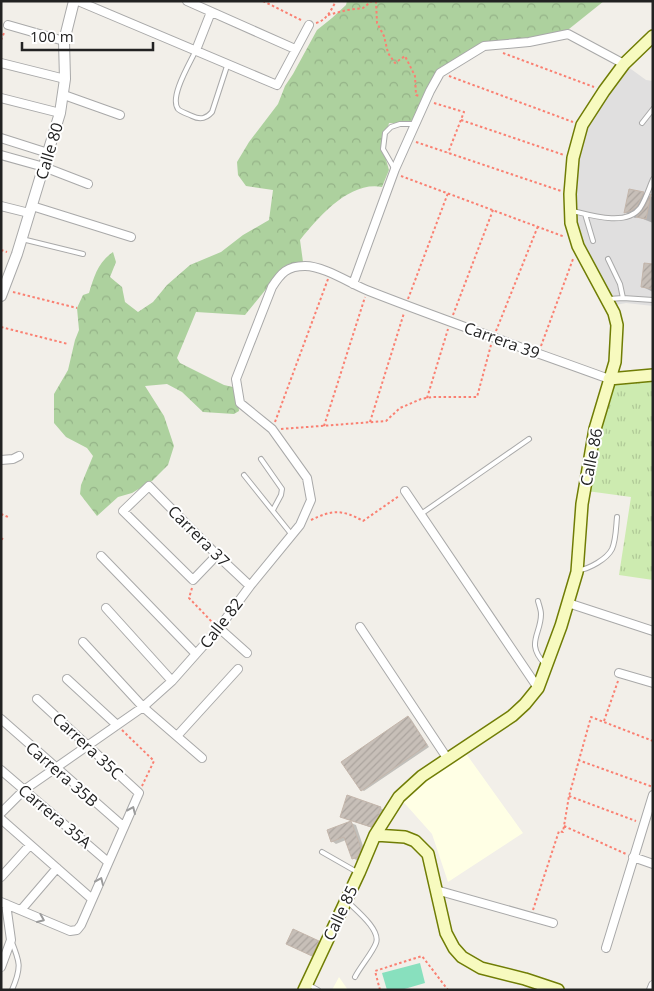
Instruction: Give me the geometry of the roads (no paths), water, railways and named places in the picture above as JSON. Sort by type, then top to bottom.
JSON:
[{"type":"main road","name":"Calle 86","points":[[375,836],[399,797],[422,776],[512,716],[538,688],[568,603],[577,570],[582,504],[595,429],[615,362],[617,331],[614,313],[578,246],[571,223],[570,194],[573,158],[582,125],[604,91],[624,64],[653,36]]},
{"type":"main road","name":"Carrera 39","points":[[609,379],[653,375]]},
{"type":"main road","name":"Calle 85","points":[[305,987],[375,836]]},
{"type":"main road","points":[[375,836],[405,837],[416,841],[428,854],[446,933],[454,948],[462,957],[481,968],[525,979],[558,990]]},
{"type":"street","name":"Calle 80","points":[[2,291],[22,239],[60,114],[65,79],[64,41],[74,1]]},
{"type":"street","points":[[78,1],[277,84],[309,25]]},
{"type":"street","points":[[187,1],[295,48]]},
{"type":"street","points":[[196,50],[212,12]]},
{"type":"street","points":[[8,26],[64,41]]},
{"type":"street","points":[[353,284],[394,171],[414,124],[440,73],[484,46],[528,42],[568,34],[624,64]]},
{"type":"street","points":[[1,63],[65,79]]},
{"type":"street","points":[[64,95],[120,115]]},
{"type":"street","points":[[1,98],[60,114]]},
{"type":"street","points":[[1,138],[48,153]]},
{"type":"street","points":[[1,156],[44,167],[88,184]]},
{"type":"street","points":[[1,206],[30,209],[131,237]]},
{"type":"street","name":"Carrera 39","points":[[236,388],[236,379],[272,287],[280,274],[292,267],[307,266],[330,273],[367,290],[493,338],[609,379]]},
{"type":"street","name":"Calle 82","points":[[1,813],[24,790],[143,706],[172,681],[219,628],[250,586],[300,526],[310,500],[307,478],[272,429],[240,402],[236,388]]},
{"type":"street","points":[[1,460],[13,459],[18,456]]},
{"type":"street","name":"Carrera 37","points":[[217,555],[193,580],[124,511],[149,486],[250,586]]},
{"type":"street","points":[[405,492],[538,688]]},
{"type":"street","points":[[101,556],[196,654]]},
{"type":"street","points":[[568,603],[653,631]]},
{"type":"street","points":[[106,608],[172,681]]},
{"type":"street","points":[[360,627],[447,758]]},
{"type":"street","points":[[219,628],[247,653]]},
{"type":"street","points":[[83,642],[143,706],[202,758]]},
{"type":"street","points":[[177,736],[238,669]]},
{"type":"street","points":[[619,674],[653,684]]},
{"type":"street","points":[[67,679],[116,725]]},
{"type":"street","name":"Carrera 35C","points":[[38,699],[139,793],[124,827]]},
{"type":"street","name":"Carrera 35B","points":[[1,719],[124,827]]},
{"type":"street","name":"Carrera 35A","points":[[1,770],[108,862]]},
{"type":"street","points":[[606,948],[653,795]]},
{"type":"street","points":[[1,819],[92,900]]},
{"type":"street","points":[[4,903],[70,931],[76,930],[81,925],[124,827]]},
{"type":"street","points":[[1,877],[30,844]]},
{"type":"street","points":[[633,857],[653,864]]},
{"type":"street","points":[[21,910],[57,868]]},
{"type":"street","points":[[436,890],[552,923]]},
{"type":"street","points":[[1,967],[11,940],[4,903]]},
{"type":"street","points":[[651,990],[653,985]]},
{"type":"lane","points":[[196,50],[176,95],[175,102],[179,110],[198,119],[208,117],[212,112],[228,63]]},
{"type":"lane","points":[[642,123],[653,109]]},
{"type":"lane","points":[[394,171],[383,149],[385,133],[391,127],[400,124],[414,124]]},
{"type":"lane","points":[[570,210],[623,219],[630,217],[642,206],[653,179]]},
{"type":"lane","points":[[585,214],[593,241]]},
{"type":"lane","points":[[22,239],[83,254]]},
{"type":"lane","points":[[608,259],[620,284],[623,298]]},
{"type":"lane","points":[[606,299],[653,300]]},
{"type":"lane","points":[[421,514],[529,438]]},
{"type":"lane","points":[[262,459],[282,489],[273,510]]},
{"type":"lane","points":[[244,475],[292,535]]},
{"type":"lane","points":[[577,570],[586,570],[612,549],[617,517]]},
{"type":"lane","points":[[538,601],[541,612],[535,650],[546,666]]},
{"type":"lane","points":[[322,852],[359,873]]},
{"type":"lane","points":[[346,900],[372,927],[376,934],[377,942],[355,977]]},
{"type":"lane","points":[[11,940],[20,960],[18,975],[12,990]]},
{"type":"lane","points":[[305,987],[318,990]]}]
